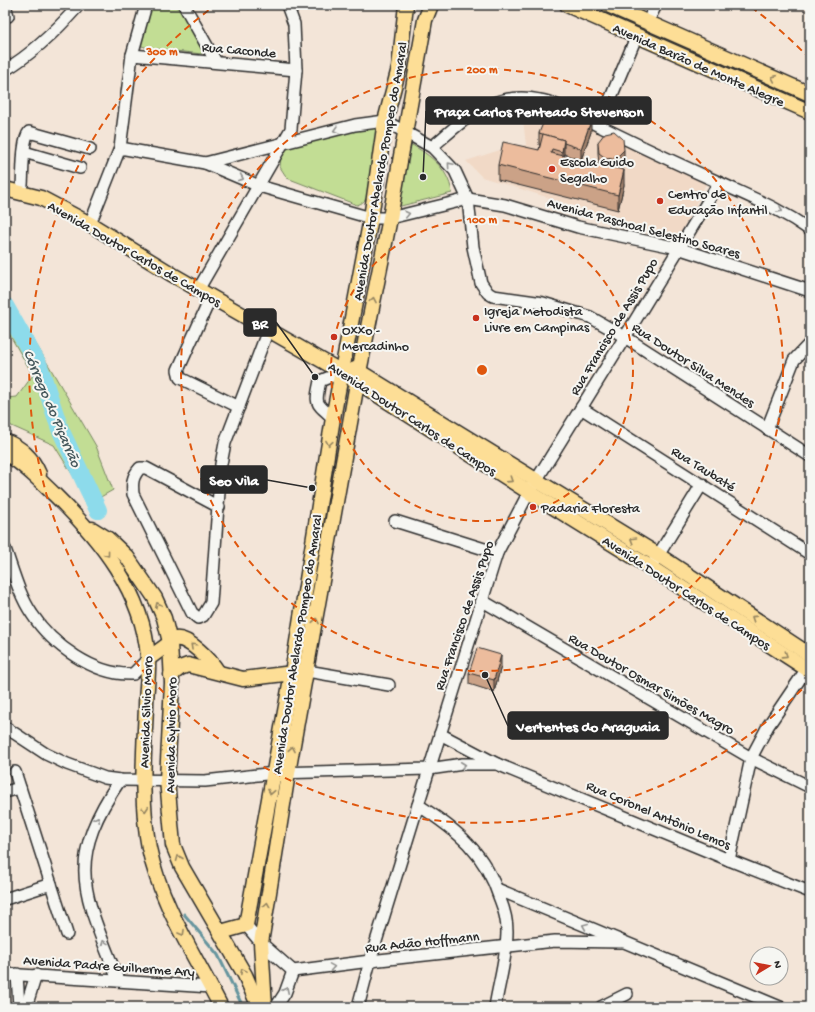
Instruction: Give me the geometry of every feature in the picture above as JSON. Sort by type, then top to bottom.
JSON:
[{"type":"main road","name":"Avenida Doutor Abelardo Pompeo do Amaral","points":[[265,1007],[261,943],[292,673],[333,418],[371,218],[385,121],[399,68],[406,5]]},
{"type":"main road","name":"Avenida Doutor Abelardo Pompeo do Amaral","points":[[246,925],[281,773],[307,671],[359,377],[390,218],[404,132],[425,20],[431,5]]},
{"type":"main road","name":"Avenida Barão de Monte Alegre","points":[[567,5],[810,112]]},
{"type":"main road","name":"Avenida Barão de Monte Alegre","points":[[608,5],[648,21],[810,94]]},
{"type":"main road","name":"Avenida Doutor Carlos de Campos","points":[[5,183],[22,185],[42,191],[67,202],[92,221],[200,287],[343,367],[532,486],[810,655]]},
{"type":"main road","name":"Avenida Doutor Carlos de Campos","points":[[5,189],[41,198],[92,221]]},
{"type":"main road","name":"Avenida Doutor Carlos de Campos","points":[[200,287],[211,297],[268,330],[343,367]]},
{"type":"main road","points":[[5,441],[26,453],[35,464],[43,483]]},
{"type":"main road","name":"Avenida Silvio Moro","points":[[5,453],[21,463],[84,523],[116,565],[128,589],[141,622],[148,659],[142,780],[147,836],[158,881],[174,919],[221,1007]]},
{"type":"main road","points":[[5,467],[21,463]]},
{"type":"main road","points":[[319,504],[335,508]]},
{"type":"main road","name":"Avenida Sylvio Moro","points":[[84,523],[108,539],[135,567],[155,598],[164,618],[170,642],[171,675],[168,780],[173,845],[182,868],[245,975],[259,1007]]},
{"type":"main road","name":"Avenida Doutor Carlos de Campos","points":[[654,561],[809,668]]},
{"type":"main road","points":[[148,659],[170,642],[180,638],[189,641],[220,674]]},
{"type":"main road","points":[[171,675],[180,668],[188,665],[243,679],[307,671]]},
{"type":"main road","points":[[221,932],[246,925]]},
{"type":"street","points":[[5,70],[22,59],[55,32],[79,5]]},
{"type":"street","points":[[92,221],[120,148],[132,56],[146,5]]},
{"type":"street","points":[[184,5],[216,62]]},
{"type":"street","points":[[200,287],[285,143],[291,129],[296,70],[294,24],[287,5]]},
{"type":"street","points":[[648,21],[656,5]]},
{"type":"street","points":[[599,126],[637,36]]},
{"type":"street","name":"Rua Caconde","points":[[132,56],[296,70]]},
{"type":"street","points":[[432,147],[480,108],[496,101],[515,98],[540,100],[566,109],[719,183],[766,202],[810,230]]},
{"type":"street","points":[[385,121],[432,147],[455,171],[468,199]]},
{"type":"street","name":"Avenida Paschoal Selestino Soares","points":[[206,163],[355,125],[385,121]]},
{"type":"street","points":[[22,185],[24,152],[27,134],[32,132],[90,149]]},
{"type":"street","name":"Avenida Paschoal Selestino Soares","points":[[120,148],[206,163],[259,186],[371,218],[390,218],[468,199],[504,205],[578,227],[678,248],[810,291]]},
{"type":"street","points":[[24,152],[80,168]]},
{"type":"street","name":"Rua Francisco de Assis Pupo","points":[[358,1007],[370,961],[481,600],[497,553],[532,486],[626,337],[678,248],[719,183]]},
{"type":"street","name":"Rua Doutor Silva Mendes","points":[[468,199],[473,247],[481,283],[488,293],[493,296],[543,303],[565,308],[590,317],[626,337],[767,430],[810,456]]},
{"type":"street","points":[[211,297],[181,363],[178,375],[180,378],[239,408]]},
{"type":"street","points":[[219,507],[146,468],[140,468],[134,474],[132,482],[133,494],[192,614],[198,618],[203,616],[211,603],[219,507],[221,464],[224,443],[239,408],[268,330]]},
{"type":"street","points":[[767,430],[794,360],[810,343]]},
{"type":"street","points":[[333,418],[317,404],[316,400],[320,381],[343,367]]},
{"type":"street","name":"Rua Taubaté","points":[[581,408],[810,554]]},
{"type":"street","points":[[654,561],[702,484]]},
{"type":"street","points":[[395,521],[497,553]]},
{"type":"street","points":[[5,549],[20,593],[31,614],[58,645],[90,664],[126,674],[133,674],[148,659]]},
{"type":"street","name":"Rua Doutor Osmar Simões Magro","points":[[481,600],[751,758],[810,787]]},
{"type":"street","points":[[729,860],[751,758],[768,726],[809,668]]},
{"type":"street","points":[[307,671],[389,685]]},
{"type":"street","name":"Rua Coronel Antônio Lemos","points":[[5,727],[46,754],[67,764],[105,778],[120,780],[205,781],[281,773],[429,769],[463,764],[497,764]]},
{"type":"street","name":"Rua Coronel Antônio Lemos","points":[[440,734],[497,764],[810,892]]},
{"type":"street","points":[[15,772],[67,934]]},
{"type":"street","points":[[118,980],[86,892],[84,867],[86,848],[95,822],[103,805],[120,780]]},
{"type":"street","points":[[5,792],[20,788]]},
{"type":"street","points":[[418,805],[450,826],[467,840],[487,868],[497,889],[504,911],[507,930],[506,948],[495,1007]]},
{"type":"street","points":[[5,899],[51,884]]},
{"type":"street","name":"Rua Adão Hoffmann","points":[[497,889],[780,1007]]},
{"type":"street","points":[[246,925],[261,943],[293,971],[285,993],[276,1007]]},
{"type":"street","name":"Rua Adão Hoffmann","points":[[293,971],[370,961],[506,948],[555,941],[621,942]]},
{"type":"street","name":"Avenida Padre Guilherme Ary","points":[[5,974],[211,987]]},
{"type":"street","points":[[17,974],[19,1007]]},
{"type":"street","points":[[26,1007],[36,975]]},
{"type":"street","points":[[601,1007],[627,994]]},
{"type":"shaded area","name":"Escola Guido Segalho","points":[[521,103],[537,105],[563,116],[707,182],[678,238],[482,177],[466,161],[509,147],[526,145]]},
{"type":"green space","points":[[150,5],[181,5],[204,45],[202,54],[148,48],[139,45]]},
{"type":"green space","points":[[372,126],[378,135],[368,195],[364,202],[357,205],[287,178],[280,167],[281,157],[285,150],[293,144]]},
{"type":"green space","points":[[405,141],[421,150],[435,161],[446,175],[452,193],[401,206],[395,201]]},
{"type":"green space","points":[[5,291],[96,446],[113,490],[90,503],[54,445],[5,423],[5,398],[17,397],[33,375],[5,327]]},
{"type":"building","points":[[551,104],[591,121],[581,149],[564,143],[564,140],[539,133]]},
{"type":"building","points":[[614,131],[623,139],[624,150],[617,157],[607,159],[599,153],[598,142],[605,133]]},
{"type":"building","points":[[543,134],[564,140],[562,152],[552,149],[551,153],[624,170],[618,195],[498,165],[503,142],[539,150]]},
{"type":"building","points":[[477,648],[501,655],[494,680],[469,673]]},
{"type":"waterway","name":"Córrego do Piçarrão","points":[[5,306],[39,366],[60,429],[98,510]]},
{"type":"waterway","name":"Córrego do Piçarrão","points":[[184,914],[218,955],[243,1007]]},
{"type":"place","name":"Escola Guido Segalho","points":[[552,169]]},
{"type":"place","name":"Praça Carlos Penteado Stevenson","points":[[423,177]]},
{"type":"place","name":"Centro de Educação Infantil","points":[[660,201]]},
{"type":"place","name":"Igreja Metodista Livre em Campinas","points":[[476,318]]},
{"type":"place","name":"Oxxo - Mercadinho","points":[[334,337]]},
{"type":"place","name":"BR","points":[[315,377]]},
{"type":"place","name":"Seo Vila","points":[[312,488]]},
{"type":"place","name":"Padaria Floresta","points":[[533,507]]},
{"type":"place","name":"Vertentes do Araguaia","points":[[485,675]]}]
